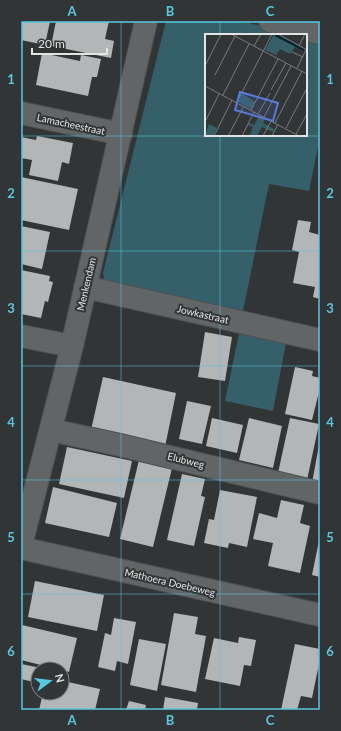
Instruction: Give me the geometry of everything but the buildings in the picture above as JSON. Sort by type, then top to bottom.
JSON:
[{"type":"street","name":"Menkendam","points":[[21,545],[72,346],[146,21]]},
{"type":"street","points":[[270,21],[320,33]]},
{"type":"street","name":"Lamacheestraat","points":[[21,113],[121,134]]},
{"type":"street","name":"Jowkastraat","points":[[85,287],[320,340]]},
{"type":"street","points":[[21,336],[72,346]]},
{"type":"street","name":"Elubweg","points":[[51,430],[320,493]]},
{"type":"street","name":"Mathoera Doebeweg","points":[[21,548],[320,615]]},
{"type":"shaded area","points":[[166,21],[240,21],[296,34],[205,34],[205,136],[307,136],[307,36],[320,40],[320,137],[309,191],[269,184],[242,316],[105,282],[103,273]]},
{"type":"shaded area","points":[[239,334],[286,343],[273,411],[225,401]]}]
